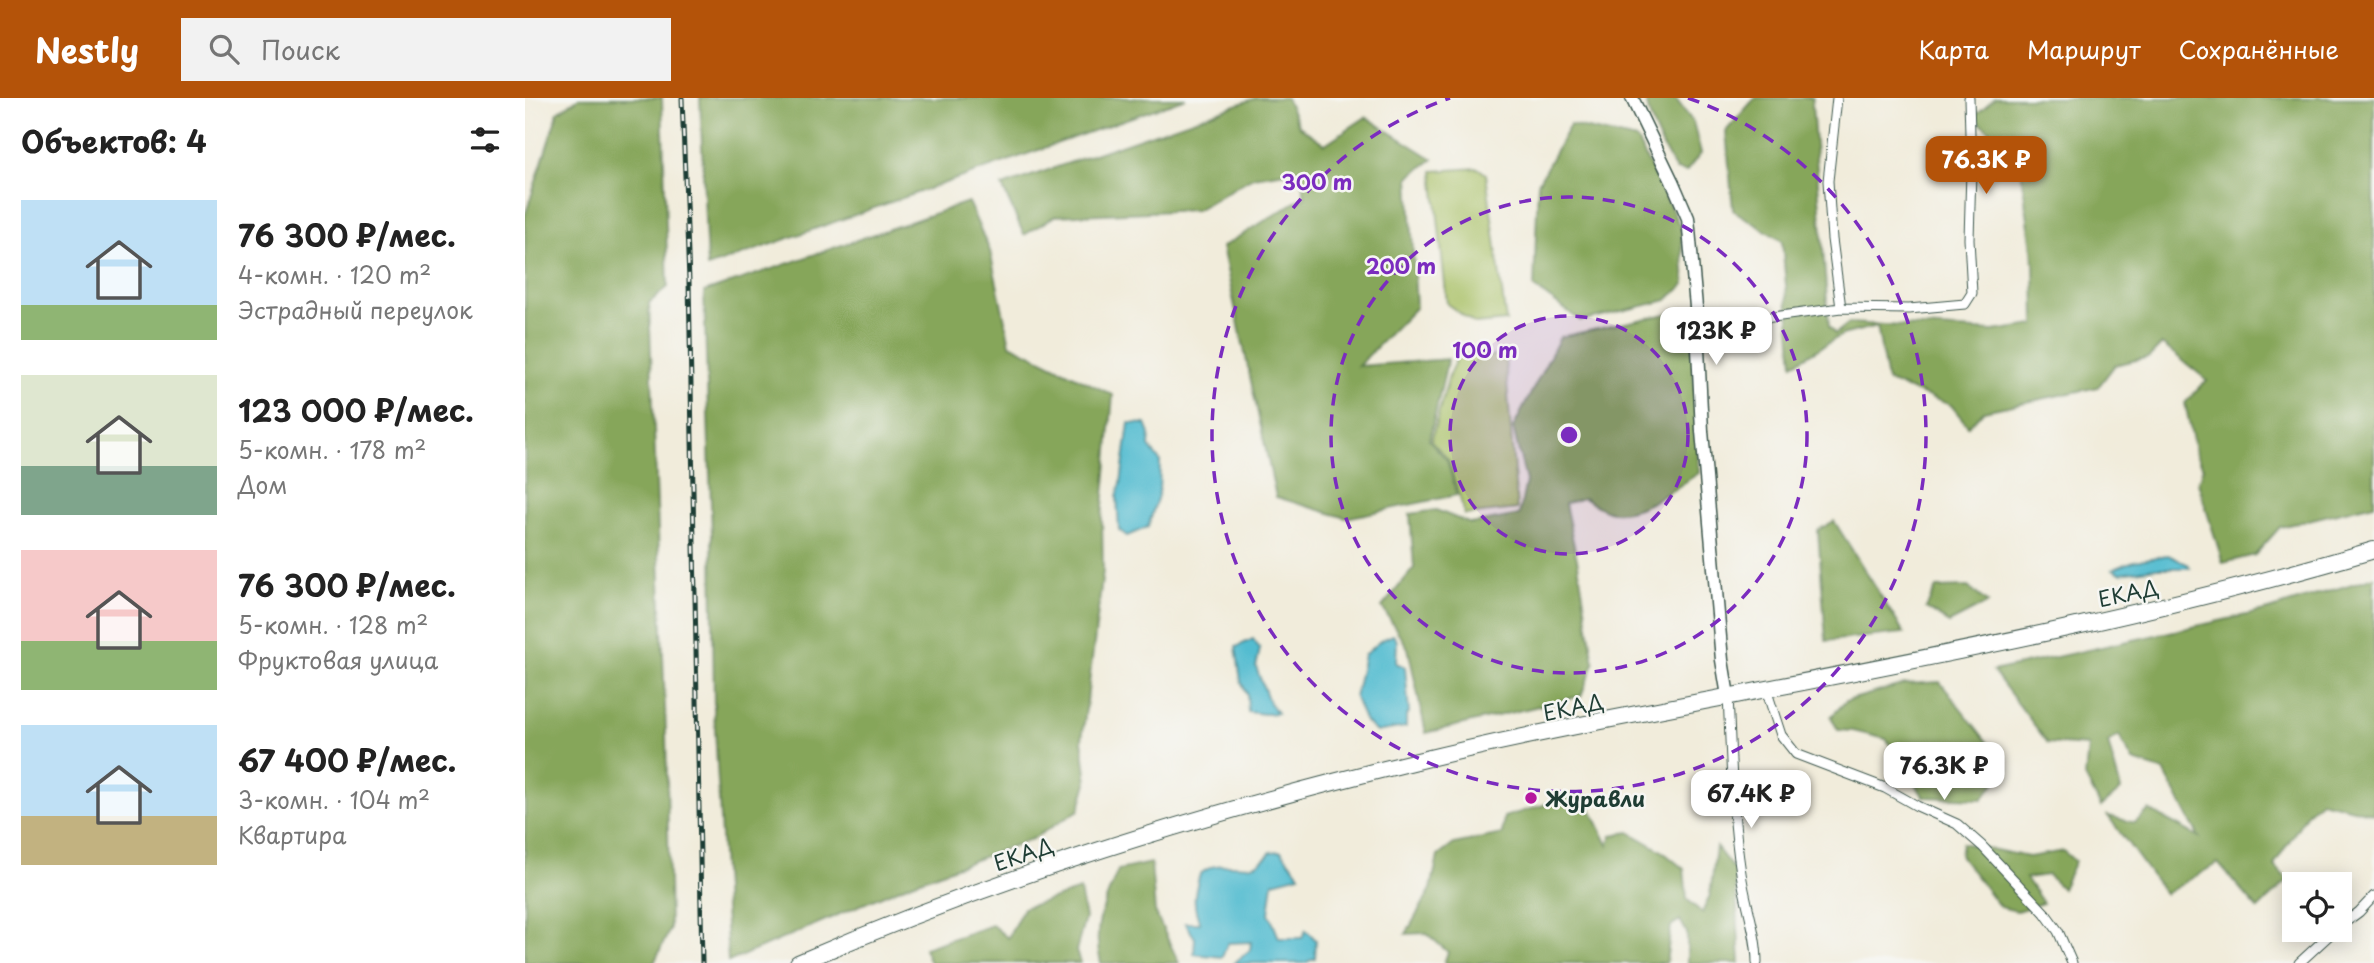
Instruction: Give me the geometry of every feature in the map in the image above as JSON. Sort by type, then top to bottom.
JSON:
[{"type":"highway","name":"ЕКАД","points":[[798,963],[968,894],[1113,845],[1415,761],[2156,608],[2289,575],[2374,550]]},
{"type":"street","points":[[1632,98],[1688,218],[1693,253],[1702,431],[1722,660],[1728,696],[1734,810],[1739,859],[1757,963]]},
{"type":"street","points":[[1837,98],[1828,181],[1841,308]]},
{"type":"street","points":[[1697,327],[1841,308],[1909,309],[1965,304],[1972,293],[1969,239],[1969,98]]},
{"type":"street","points":[[1766,689],[1780,731],[1796,754],[1885,788],[1957,824],[1982,846],[2045,913],[2058,931],[2072,963]]},
{"type":"street","points":[[1770,724],[1780,731]]},
{"type":"street","points":[[2352,917],[2374,896]]},
{"type":"street","points":[[2299,963],[2322,942]]},
{"type":"green space","points":[[579,98],[662,98],[668,287],[649,303],[666,732],[670,929],[654,963],[525,963],[525,216],[558,112]]},
{"type":"green space","points":[[700,98],[1186,98],[707,267]]},
{"type":"green space","points":[[1256,98],[1286,98],[1299,126],[1325,144],[1366,117],[1433,159],[1409,177],[1416,307],[1358,366],[1448,359],[1429,440],[1447,460],[1457,495],[1346,518],[1276,497],[1222,247],[1305,196],[1299,170],[1253,177],[1196,210],[1055,216],[1024,235],[1002,186]]},
{"type":"green space","points":[[1646,98],[1675,98],[1693,122],[1701,153],[1686,172],[1676,170],[1666,153],[1653,126]]},
{"type":"green space","points":[[1755,98],[1813,98],[1829,327],[1835,334],[1849,323],[1993,331],[2035,325],[2034,263],[2019,155],[1973,117],[1995,98],[2374,98],[2374,504],[2280,527],[2255,555],[2223,563],[2198,483],[2203,467],[2196,455],[2185,403],[2207,380],[2162,344],[2149,357],[2115,365],[2098,387],[1984,411],[1968,426],[1951,405],[1887,381],[1877,326],[1842,335],[1793,364],[1782,241],[1733,210],[1726,131]]},
{"type":"green space","points":[[1570,125],[1637,140],[1681,228],[1685,284],[1667,300],[1581,321],[1534,287],[1538,183]]},
{"type":"green space","points":[[1478,168],[1486,174],[1506,321],[1475,324],[1447,304],[1433,171]]},
{"type":"green space","points":[[968,202],[990,251],[1010,344],[1113,395],[1102,518],[1103,571],[1082,740],[1087,783],[1079,810],[1032,839],[912,883],[728,962],[714,711],[712,537],[704,292]]},
{"type":"green space","points":[[1680,311],[1691,319],[1699,473],[1655,501],[1631,511],[1608,511],[1583,498],[1565,504],[1594,663],[1581,696],[1426,733],[1408,648],[1382,607],[1414,568],[1410,514],[1436,510],[1471,524],[1519,515],[1526,481],[1513,428],[1560,337]]},
{"type":"green space","points":[[1458,355],[1505,356],[1517,509],[1465,515],[1448,459],[1431,441],[1450,372]]},
{"type":"green space","points":[[1834,521],[1904,633],[1826,641],[1818,530]]},
{"type":"green space","points":[[2374,577],[2374,814],[2321,801],[2308,812],[2274,865],[2282,874],[2282,886],[2258,909],[2218,863],[2165,894],[2108,816],[2135,823],[2149,810],[2199,837],[2164,771],[2133,761],[2119,736],[2108,743],[2121,790],[2101,807],[2085,777],[2088,746],[2048,743],[1993,671],[2269,610]]},
{"type":"green space","points":[[1968,587],[1988,603],[1949,623],[1926,608],[1936,588]]},
{"type":"green space","points":[[1940,682],[2007,767],[1982,799],[1924,797],[1886,739],[1838,730],[1831,717],[1846,701],[1905,684]]},
{"type":"green space","points":[[1583,793],[1608,845],[1612,835],[1629,832],[1662,851],[1684,869],[1687,899],[1702,913],[1710,895],[1716,847],[1735,871],[1740,963],[1687,963],[1687,933],[1680,920],[1671,926],[1666,963],[1444,963],[1448,952],[1426,933],[1406,934],[1431,889],[1438,856],[1454,844],[1502,834],[1504,817]]},
{"type":"green space","points":[[1962,843],[2029,857],[2063,851],[2075,861],[2062,889],[2048,875],[2026,878],[2043,903],[2017,911],[2000,907],[1960,855]]},
{"type":"green space","points":[[1151,863],[1155,912],[1179,963],[1101,963],[1098,938],[1101,915],[1118,870]]},
{"type":"green space","points":[[1080,890],[1085,918],[1076,951],[1080,963],[930,963],[924,948],[992,925],[1008,938],[1023,908]]},
{"type":"water","points":[[1129,423],[1146,424],[1150,434],[1149,446],[1160,461],[1159,492],[1148,527],[1127,536],[1119,530],[1117,496]]},
{"type":"water","points":[[2168,555],[2190,568],[2156,568],[2120,573],[2113,569],[2134,561]]},
{"type":"water","points":[[1393,635],[1397,641],[1396,663],[1405,667],[1409,713],[1406,715],[1406,727],[1376,732],[1364,720],[1355,698],[1364,655],[1380,641]]},
{"type":"water","points":[[1253,639],[1260,649],[1256,667],[1269,702],[1277,713],[1248,712],[1247,694],[1241,681],[1236,647]]},
{"type":"water","points":[[1281,851],[1300,875],[1273,882],[1269,913],[1279,938],[1302,938],[1306,930],[1316,940],[1315,958],[1305,963],[1234,963],[1250,950],[1251,942],[1228,943],[1222,957],[1194,954],[1195,938],[1185,923],[1200,923],[1195,899],[1200,874],[1214,866],[1251,865],[1271,852]]},
{"type":"railway","points":[[682,98],[689,281],[702,963]]},
{"type":"place","name":"Журавли","points":[[1531,798]]}]
